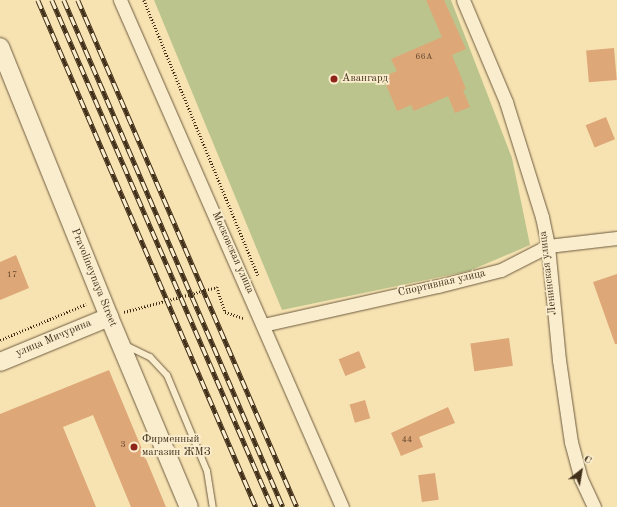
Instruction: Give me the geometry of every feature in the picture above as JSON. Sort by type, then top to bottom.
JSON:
[{"type":"main road","name":"Pravolineynaya Street","points":[[0,47],[109,317],[189,507]]},
{"type":"main road","name":"улица Мичурина","points":[[0,362],[109,317]]},
{"type":"street","name":"Московская улица","points":[[120,0],[342,507]]},
{"type":"street","name":"Ленинская улица","points":[[463,0],[506,102],[531,181],[548,246],[559,360],[571,442],[580,479],[594,507]]},
{"type":"street","name":"Спортивная улица","points":[[263,325],[438,286],[501,270],[548,246],[617,238]]},
{"type":"lane","points":[[120,342],[150,357],[167,375],[206,471],[213,507]]},
{"type":"path","points":[[144,0],[259,277]]},
{"type":"path","points":[[109,317],[216,287],[225,312],[263,325]]},
{"type":"path","points":[[0,340],[88,303],[85,296]]},
{"type":"green space","name":"Авангард","points":[[154,0],[451,0],[512,158],[530,245],[469,271],[282,310]]},
{"type":"building","points":[[426,0],[444,0],[466,49],[452,55],[466,89],[463,90],[470,107],[455,113],[448,96],[414,111],[411,105],[397,111],[383,77],[397,71],[391,59],[442,37]]},
{"type":"building","points":[[614,48],[617,80],[589,82],[586,50]]},
{"type":"building","points":[[606,117],[615,139],[595,147],[586,125]]},
{"type":"building","points":[[16,255],[29,288],[0,300],[0,262]]},
{"type":"building","points":[[617,274],[617,344],[615,344],[593,282]]},
{"type":"building","points":[[509,338],[513,366],[474,371],[470,343]]},
{"type":"building","points":[[359,351],[366,368],[345,376],[339,359]]},
{"type":"building","points":[[109,370],[166,507],[131,507],[93,415],[63,427],[96,507],[0,507],[0,414]]},
{"type":"building","points":[[365,400],[370,418],[355,423],[350,404]]},
{"type":"building","points":[[448,407],[455,423],[419,437],[423,447],[401,456],[391,433]]},
{"type":"building","points":[[435,473],[439,500],[422,502],[418,475]]},
{"type":"railway","points":[[38,0],[256,507]]},
{"type":"railway","points":[[52,0],[272,507]]},
{"type":"railway","points":[[64,0],[283,507]]},
{"type":"railway","points":[[78,0],[297,507]]},
{"type":"place","name":"Авангард","points":[[334,79]]},
{"type":"place","name":"Фирменный магазин ЖМЗ","points":[[134,447]]}]
